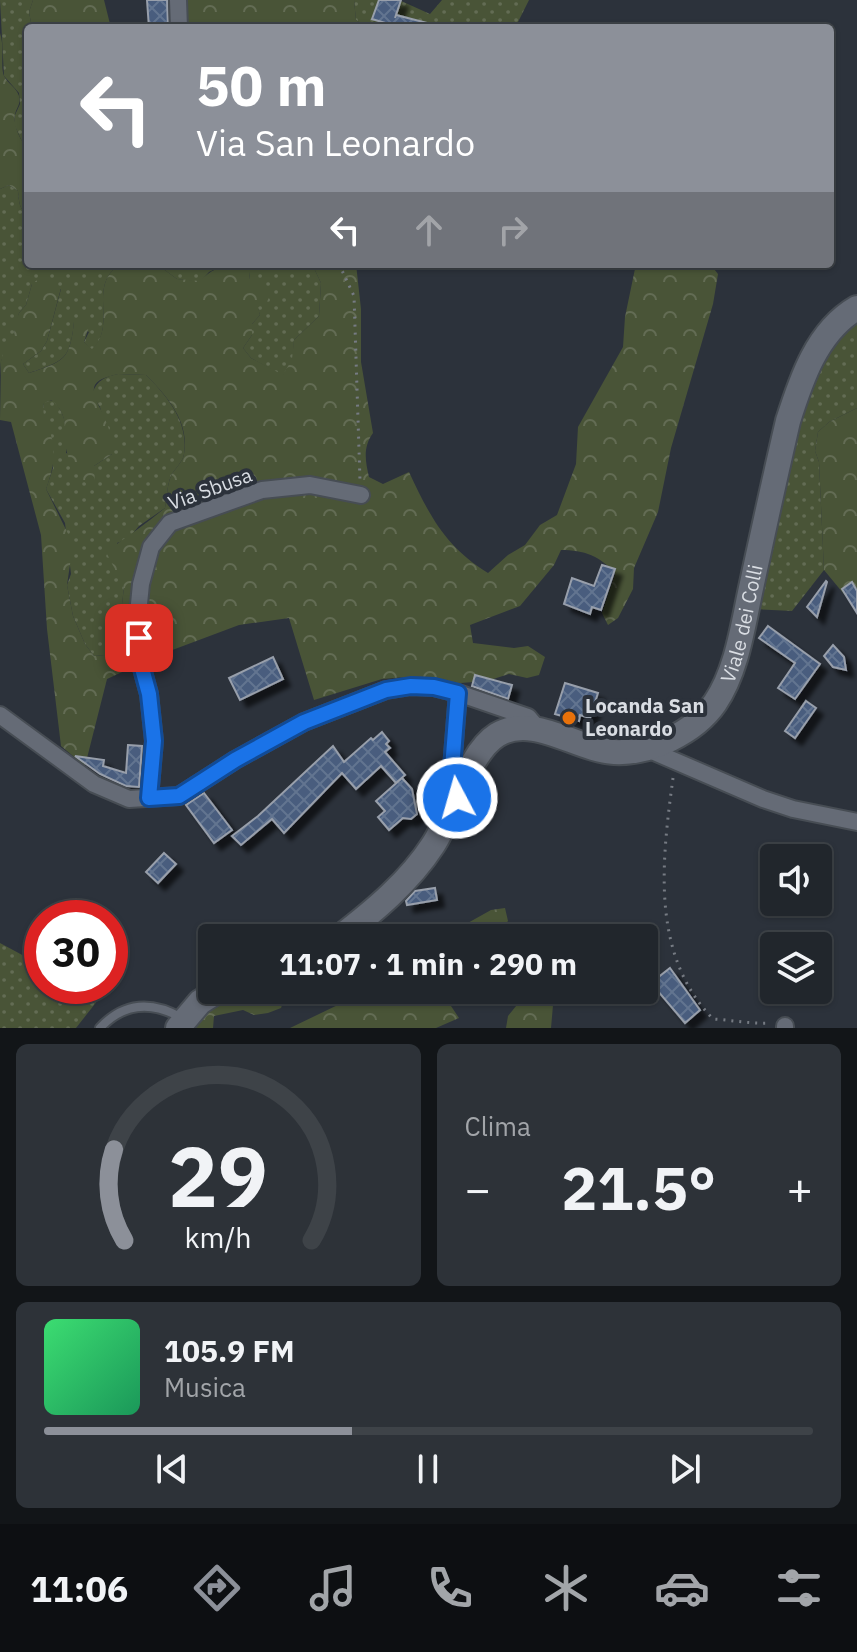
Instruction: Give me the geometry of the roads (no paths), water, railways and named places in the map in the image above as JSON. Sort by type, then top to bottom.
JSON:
[{"type":"street","points":[[178,0],[179,24]]},
{"type":"street","name":"Viale dei Colli","points":[[356,924],[384,902],[434,844],[485,743],[500,733],[539,730],[613,752],[645,748],[686,731],[714,704],[728,676],[742,625],[788,421],[798,391],[821,342],[836,323],[857,308]]},
{"type":"street","name":"Via Sbusa","points":[[149,798],[154,741],[149,694],[140,661],[138,614],[141,584],[151,547],[170,523],[262,490],[310,485],[361,495]]},
{"type":"street","points":[[0,715],[94,784],[129,799],[179,796],[235,760],[304,722],[386,690],[411,686],[458,693],[528,717],[539,730]]},
{"type":"street","points":[[457,798],[452,768],[458,693]]},
{"type":"street","points":[[645,748],[763,799],[793,809],[857,822]]},
{"type":"street","points":[[181,1023],[198,1004]]},
{"type":"lane","points":[[100,1028],[134,1006],[162,1007],[181,1023]]},
{"type":"place","name":"Locanda San Leonardo","points":[[569,718]]}]
